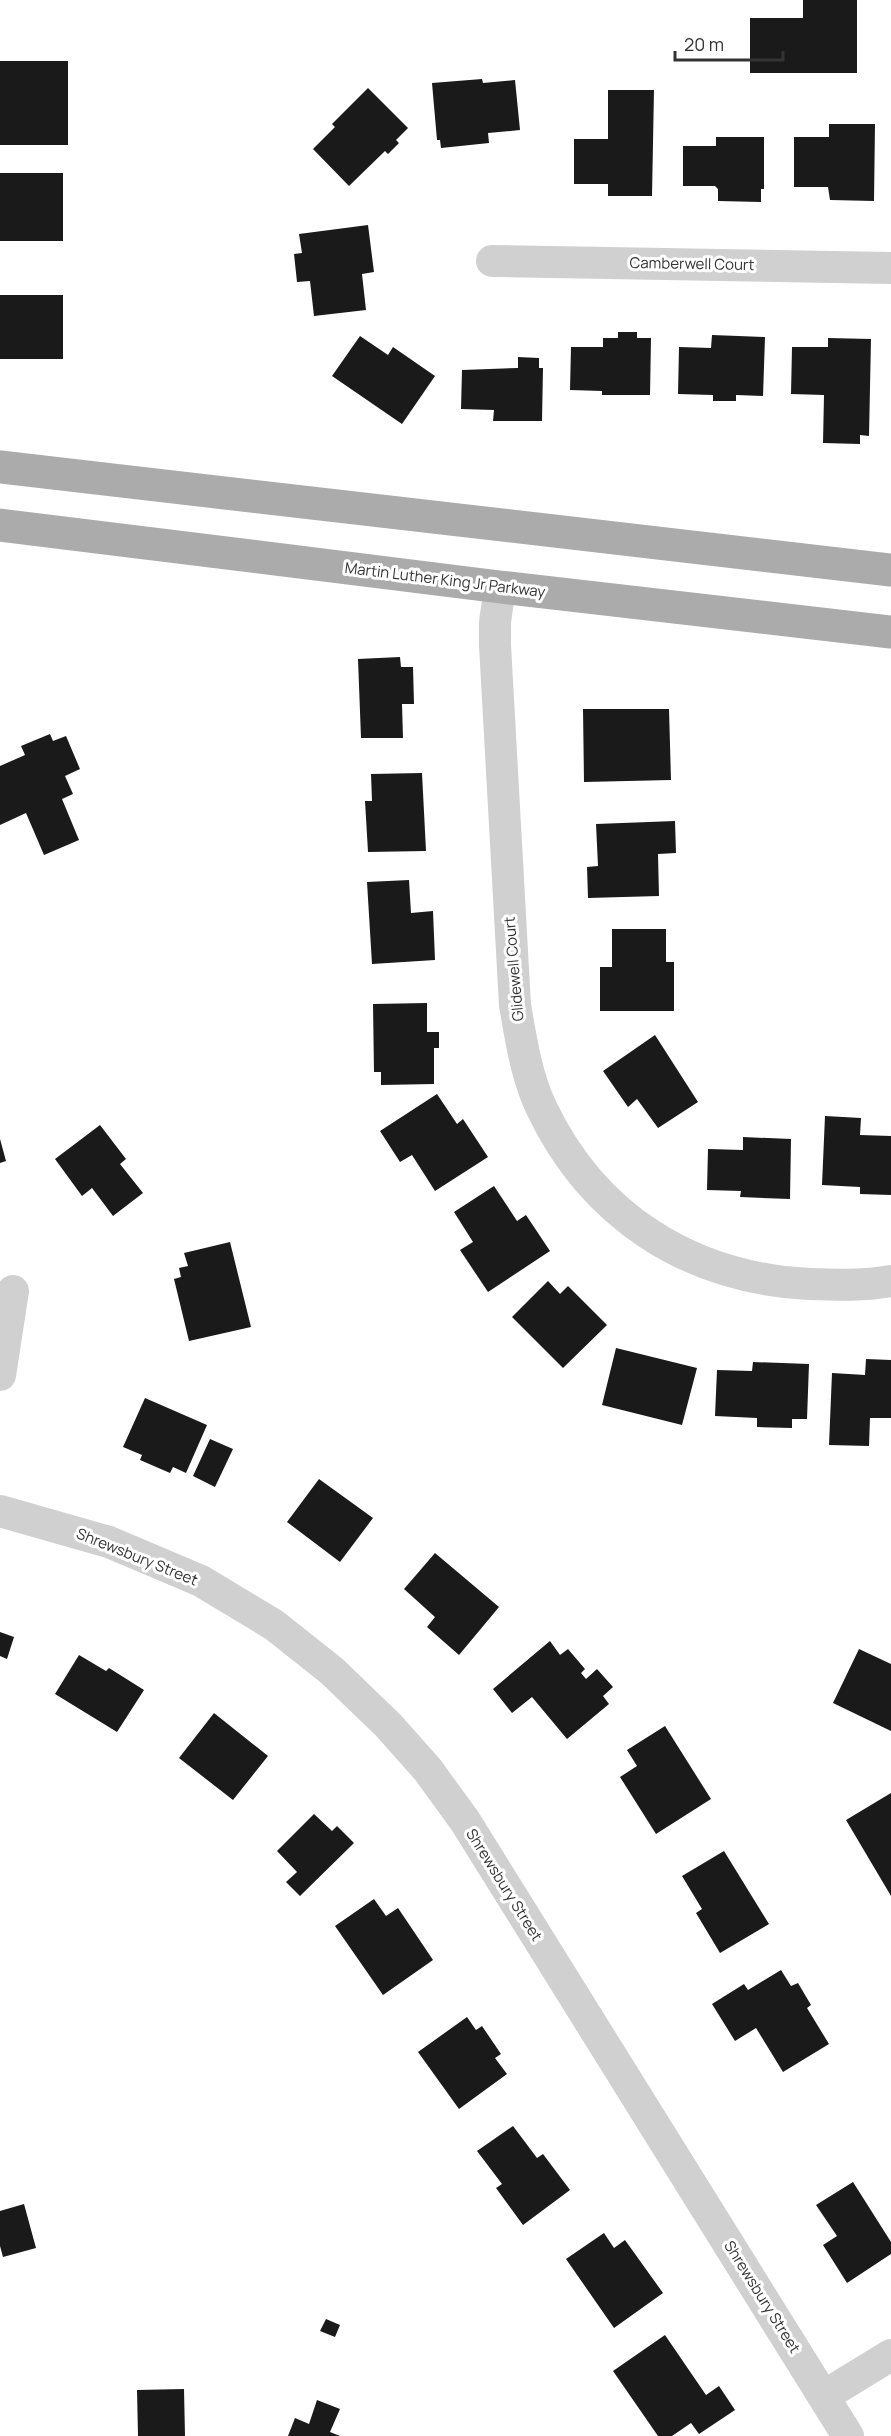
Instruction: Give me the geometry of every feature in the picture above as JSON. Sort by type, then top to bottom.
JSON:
[{"type":"main road","points":[[0,467],[891,570]]},
{"type":"main road","name":"Martin Luther King Jr Parkway","points":[[0,525],[500,587],[891,632]]},
{"type":"street","name":"Camberwell Court","points":[[492,261],[891,267]]},
{"type":"street","name":"Glidewell Court","points":[[500,587],[495,622],[495,645],[515,1005],[525,1060],[541,1106],[562,1143],[591,1184],[624,1216],[672,1250],[710,1265],[748,1276],[784,1282],[872,1284],[891,1281]]},
{"type":"street","points":[[0,1375],[13,1291]]},
{"type":"street","name":"Shrewsbury Street","points":[[0,1511],[109,1542],[201,1581],[273,1625],[332,1671],[388,1725],[428,1770],[465,1821],[848,2436]]},
{"type":"street","points":[[824,2396],[891,2355]]},
{"type":"building","points":[[803,0],[857,0],[857,73],[750,73],[750,18],[803,18]]},
{"type":"building","points":[[0,61],[68,61],[68,145],[0,145]]},
{"type":"building","points":[[482,79],[483,83],[515,80],[520,130],[488,133],[489,143],[441,148],[440,140],[437,140],[432,83]]},
{"type":"building","points":[[368,88],[408,128],[396,140],[399,143],[388,154],[385,151],[349,186],[313,149],[335,127],[332,124]]},
{"type":"building","points":[[608,90],[654,90],[652,196],[608,196],[608,184],[574,184],[574,139],[608,139]]},
{"type":"building","points":[[829,124],[875,124],[874,201],[830,200],[828,187],[794,187],[794,137],[829,137]]},
{"type":"building","points":[[716,137],[764,137],[764,189],[761,189],[761,202],[718,201],[718,189],[715,186],[683,186],[683,146],[716,146]]},
{"type":"building","points":[[0,173],[63,173],[63,241],[0,241]]},
{"type":"building","points":[[368,225],[374,272],[362,274],[366,310],[314,316],[310,281],[297,282],[294,254],[302,253],[299,234]]},
{"type":"building","points":[[0,295],[63,295],[63,359],[0,359]]},
{"type":"building","points":[[618,332],[637,332],[637,338],[651,338],[650,395],[602,395],[602,391],[570,390],[571,347],[603,347],[603,338],[618,338]]},
{"type":"building","points":[[712,335],[765,337],[763,396],[736,395],[736,401],[713,401],[713,395],[678,394],[679,347],[711,348]]},
{"type":"building","points":[[360,336],[388,355],[393,347],[435,376],[402,424],[332,376]]},
{"type":"building","points":[[828,338],[871,339],[869,436],[860,435],[860,444],[823,443],[824,395],[791,394],[792,347],[828,347]]},
{"type":"building","points":[[518,357],[539,358],[539,368],[543,368],[542,421],[493,421],[494,410],[461,409],[462,370],[518,368]]},
{"type":"building","points":[[400,657],[401,667],[413,667],[414,704],[402,704],[403,738],[361,738],[358,659]]},
{"type":"building","points":[[583,709],[669,709],[671,780],[584,782]]},
{"type":"building","points":[[50,734],[53,741],[66,736],[80,769],[65,776],[73,794],[62,799],[79,840],[44,855],[26,813],[0,825],[0,766],[25,755],[21,746]]},
{"type":"building","points":[[422,773],[426,851],[368,852],[365,801],[372,801],[371,774]]},
{"type":"building","points":[[675,821],[676,853],[658,854],[659,896],[588,898],[587,867],[598,866],[596,824]]},
{"type":"building","points":[[409,880],[411,913],[433,911],[435,960],[372,964],[367,882]]},
{"type":"building","points":[[612,929],[666,929],[666,962],[674,962],[674,1011],[600,1011],[600,967],[612,967]]},
{"type":"building","points":[[427,1003],[427,1032],[439,1032],[439,1048],[434,1048],[434,1084],[381,1085],[381,1072],[374,1072],[373,1004]]},
{"type":"building","points":[[655,1035],[698,1102],[658,1128],[637,1099],[628,1107],[603,1071]]},
{"type":"building","points":[[437,1094],[457,1124],[463,1119],[488,1157],[435,1191],[412,1155],[400,1162],[380,1131]]},
{"type":"building","points":[[825,1116],[861,1118],[860,1135],[891,1136],[891,1195],[860,1194],[860,1187],[822,1185]]},
{"type":"building","points":[[100,1125],[126,1159],[120,1164],[143,1193],[113,1216],[92,1188],[82,1196],[55,1159]]},
{"type":"building","points":[[743,1137],[791,1139],[790,1199],[740,1197],[741,1191],[707,1190],[708,1149],[743,1150]]},
{"type":"building","points":[[0,1139],[6,1161],[0,1163]]},
{"type":"building","points":[[494,1186],[517,1221],[526,1215],[550,1251],[488,1292],[460,1250],[473,1242],[454,1212]]},
{"type":"building","points":[[230,1242],[251,1327],[189,1341],[174,1279],[181,1277],[179,1268],[188,1266],[184,1253]]},
{"type":"building","points":[[548,1281],[560,1294],[568,1286],[607,1325],[563,1368],[512,1317]]},
{"type":"building","points":[[616,1348],[697,1368],[682,1425],[602,1405]]},
{"type":"building","points":[[866,1359],[891,1360],[891,1418],[870,1418],[869,1446],[829,1445],[832,1373],[865,1375]]},
{"type":"building","points":[[753,1362],[809,1364],[807,1419],[792,1419],[792,1428],[757,1427],[757,1418],[715,1416],[717,1370],[752,1371]]},
{"type":"building","points":[[145,1398],[207,1425],[186,1473],[173,1467],[170,1473],[140,1460],[142,1455],[123,1447]]},
{"type":"building","points":[[210,1439],[233,1449],[215,1487],[193,1476]]},
{"type":"building","points":[[319,1479],[373,1518],[340,1562],[287,1522]]},
{"type":"building","points":[[435,1553],[499,1607],[459,1655],[427,1627],[435,1617],[404,1589]]},
{"type":"building","points":[[0,1632],[14,1637],[7,1659],[0,1656]]},
{"type":"building","points":[[550,1641],[560,1655],[568,1649],[585,1669],[581,1673],[586,1679],[597,1669],[613,1687],[603,1696],[609,1704],[567,1739],[532,1697],[512,1713],[493,1689]]},
{"type":"building","points":[[859,1649],[891,1664],[891,1731],[833,1703]]},
{"type":"building","points":[[79,1655],[106,1671],[109,1668],[144,1690],[117,1732],[55,1694]]},
{"type":"building","points":[[214,1713],[268,1756],[233,1800],[179,1758]]},
{"type":"building","points":[[665,1726],[711,1799],[656,1834],[620,1777],[637,1766],[627,1750]]},
{"type":"building","points":[[891,1793],[891,1896],[846,1820]]},
{"type":"building","points":[[314,1814],[332,1831],[337,1826],[354,1843],[300,1896],[286,1882],[297,1872],[277,1851]]},
{"type":"building","points":[[724,1851],[769,1924],[720,1953],[696,1913],[702,1909],[682,1876]]},
{"type":"building","points":[[374,1899],[386,1916],[398,1908],[433,1960],[383,1995],[335,1926]]},
{"type":"building","points":[[781,1970],[791,1986],[798,1983],[811,2005],[807,2008],[829,2044],[783,2072],[756,2028],[735,2041],[712,2004],[744,1984],[748,1990]]},
{"type":"building","points":[[467,2017],[476,2030],[482,2026],[501,2054],[495,2058],[507,2074],[459,2109],[418,2052]]},
{"type":"building","points":[[513,2126],[537,2158],[543,2154],[570,2190],[523,2225],[496,2188],[502,2184],[477,2151]]},
{"type":"building","points":[[853,2182],[891,2242],[891,2254],[847,2283],[823,2245],[837,2236],[816,2205]]},
{"type":"building","points":[[24,2204],[36,2248],[3,2257],[0,2246],[0,2211]]},
{"type":"building","points":[[604,2233],[614,2248],[625,2240],[663,2293],[614,2328],[566,2259]]},
{"type":"building","points":[[326,2319],[340,2325],[335,2337],[320,2331]]},
{"type":"building","points":[[665,2335],[706,2395],[719,2386],[735,2410],[699,2434],[691,2423],[672,2436],[658,2436],[613,2371]]},
{"type":"building","points":[[184,2389],[185,2436],[138,2436],[137,2390]]},
{"type":"building","points":[[317,2400],[340,2409],[330,2432],[340,2436],[288,2436],[295,2418],[309,2424]]}]
